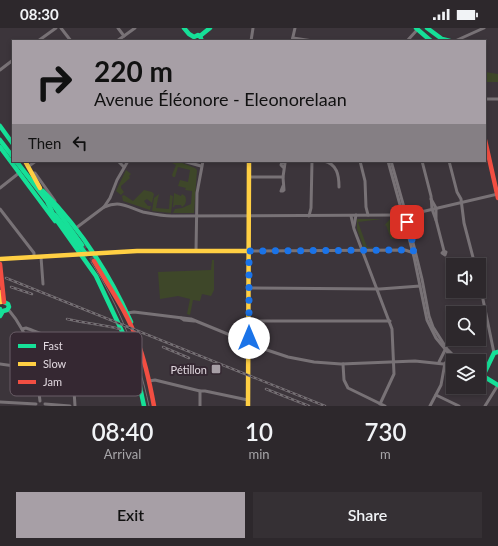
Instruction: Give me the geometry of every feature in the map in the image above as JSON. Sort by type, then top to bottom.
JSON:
[{"type":"main road","points":[[184,28],[195,39],[197,35],[201,40],[210,28]]},
{"type":"main road","points":[[427,28],[438,39]]},
{"type":"main road","points":[[416,29],[430,40]]},
{"type":"main road","points":[[0,128],[12,143]]},
{"type":"main road","points":[[0,135],[12,151]]},
{"type":"main road","points":[[0,140],[12,156]]},
{"type":"main road","points":[[486,144],[498,195]]},
{"type":"main road","points":[[0,147],[61,228],[83,254]]},
{"type":"main road","points":[[17,162],[47,202],[61,228]]},
{"type":"main road","points":[[21,162],[82,245]]},
{"type":"main road","points":[[26,162],[42,190],[61,209],[94,254],[127,313],[134,332]]},
{"type":"main road","points":[[248,406],[249,162]]},
{"type":"main road","points":[[52,211],[83,254],[96,276],[122,332]]},
{"type":"main road","points":[[0,316],[2,309],[8,304],[2,303],[0,262],[8,259],[140,251],[249,251]]},
{"type":"main road","points":[[94,261],[130,323]]},
{"type":"main road","points":[[486,367],[496,352]]},
{"type":"main road","points":[[142,358],[154,406]]},
{"type":"main road","points":[[486,378],[498,385]]},
{"type":"main road","points":[[142,394],[144,406]]},
{"type":"street","points":[[39,40],[56,28]]},
{"type":"street","points":[[61,28],[70,40]]},
{"type":"street","points":[[118,28],[124,36]]},
{"type":"street","points":[[118,40],[135,28]]},
{"type":"street","points":[[250,40],[253,28]]},
{"type":"street","points":[[295,28],[293,40],[301,40]]},
{"type":"street","points":[[457,40],[484,28]]},
{"type":"street","points":[[408,40],[416,29]]},
{"type":"street","points":[[0,70],[12,61]]},
{"type":"street","points":[[486,99],[498,99]]},
{"type":"street","points":[[29,166],[35,162]]},
{"type":"street","points":[[119,162],[124,167]]},
{"type":"street","points":[[76,228],[108,203],[127,162]]},
{"type":"street","points":[[187,162],[201,166]]},
{"type":"street","points":[[196,251],[196,216],[203,162]]},
{"type":"street","points":[[311,216],[312,162]]},
{"type":"street","points":[[327,162],[335,167],[337,171],[338,187]]},
{"type":"street","points":[[360,162],[365,181],[366,207],[368,215]]},
{"type":"street","points":[[388,162],[402,213],[406,217],[426,312],[432,328],[449,354]]},
{"type":"street","points":[[391,162],[402,218],[436,208],[498,195]]},
{"type":"street","points":[[422,162],[432,199],[436,208],[436,220]]},
{"type":"street","points":[[449,162],[457,192],[462,202],[462,212],[473,258]]},
{"type":"street","points":[[283,186],[284,168]]},
{"type":"street","points":[[0,188],[19,173]]},
{"type":"street","points":[[33,173],[35,173],[61,209]]},
{"type":"street","points":[[249,177],[283,177]]},
{"type":"street","points":[[432,199],[432,209],[444,251]]},
{"type":"street","points":[[108,203],[121,204],[143,212],[165,216],[354,216],[402,213]]},
{"type":"street","points":[[457,203],[462,212]]},
{"type":"street","points":[[364,215],[366,207]]},
{"type":"street","points":[[0,208],[34,253],[34,258]]},
{"type":"street","points":[[354,216],[354,226],[362,250],[392,329],[394,376],[380,404]]},
{"type":"street","points":[[249,251],[413,250]]},
{"type":"street","points":[[40,257],[43,284]]},
{"type":"street","points":[[249,288],[377,289],[421,284]]},
{"type":"street","points":[[483,298],[496,352]]},
{"type":"street","points":[[2,309],[23,332]]},
{"type":"street","points":[[127,313],[134,312],[187,319],[248,343],[298,360],[328,364],[394,361],[445,363],[441,385],[430,406]]},
{"type":"street","points":[[249,321],[390,321]]},
{"type":"street","points":[[22,329],[26,328],[37,332]]},
{"type":"street","points":[[446,350],[451,354]]},
{"type":"street","points":[[439,362],[446,350]]},
{"type":"street","points":[[0,364],[10,366]]},
{"type":"street","points":[[343,364],[344,380],[348,388],[385,406]]},
{"type":"street","points":[[149,381],[155,380],[200,392],[205,391],[248,400]]},
{"type":"street","points":[[485,406],[498,385]]},
{"type":"street","points":[[200,392],[200,406]]},
{"type":"street","points":[[436,395],[459,406]]},
{"type":"street","points":[[40,396],[40,401],[45,405],[70,406]]},
{"type":"street","points":[[74,396],[75,406]]},
{"type":"street","points":[[0,402],[8,404],[36,405],[40,401]]},
{"type":"green space","points":[[486,72],[498,74],[498,82],[486,82]]},
{"type":"green space","points":[[170,162],[180,162],[197,170],[194,213],[173,213],[175,209],[191,204],[192,191],[185,190],[186,188],[178,186],[180,180],[188,182],[190,170],[178,167],[175,177],[173,177],[172,175],[176,165]]},
{"type":"green space","points":[[126,170],[131,174],[129,176],[130,178],[121,186],[124,192],[121,195],[116,191]]},
{"type":"green space","points":[[144,190],[154,194],[152,203],[147,199],[144,201],[148,206],[151,206],[150,210],[123,201],[122,196],[124,195],[133,201]]},
{"type":"green space","points":[[174,193],[185,196],[186,202],[182,207],[181,205],[175,205],[173,207]]},
{"type":"green space","points":[[159,194],[156,208],[169,209],[170,195],[173,196],[171,213],[152,211],[154,198]]},
{"type":"green space","points":[[357,219],[382,219],[358,222],[367,247],[377,248],[364,248],[357,229]]},
{"type":"green space","points":[[390,219],[390,229],[396,234],[394,236],[405,233],[406,237],[391,239],[386,225],[384,226]]},
{"type":"green space","points":[[212,260],[214,260],[214,290],[211,296],[202,294],[200,301],[193,300],[190,315],[187,314],[190,299],[178,296],[160,299],[158,272],[211,270]]},
{"type":"tunnel","points":[[82,245],[94,261]]},
{"type":"tram line","points":[[91,262],[111,296],[127,332]]},
{"type":"tram line","points":[[142,378],[149,406]]},
{"type":"railway","points":[[6,278],[141,332]]},
{"type":"railway","points":[[11,287],[32,294]]},
{"type":"railway","points":[[67,319],[120,329]]},
{"type":"railway","points":[[142,333],[325,406]]},
{"type":"railway","points":[[163,347],[189,358]]},
{"type":"railway","points":[[266,389],[309,406]]},
{"type":"traffic: fast","points":[[184,28],[194,37],[198,35],[200,36],[202,40]]},
{"type":"traffic: fast","points":[[200,36],[210,28]]},
{"type":"traffic: fast","points":[[416,28],[430,40]]},
{"type":"traffic: fast","points":[[427,28],[442,39],[446,40]]},
{"type":"traffic: fast","points":[[0,126],[12,143]]},
{"type":"traffic: fast","points":[[0,140],[12,156]]},
{"type":"traffic: fast","points":[[0,147],[55,221]]},
{"type":"traffic: fast","points":[[17,162],[47,201],[55,218],[96,276],[122,332]]},
{"type":"traffic: fast","points":[[43,191],[70,221],[93,252],[104,269],[131,322]]},
{"type":"traffic: fast","points":[[49,199],[82,245]]},
{"type":"traffic: fast","points":[[55,215],[86,254]]},
{"type":"traffic: fast","points":[[0,316],[3,311],[7,310],[9,307],[8,304],[4,302]]},
{"type":"traffic: fast","points":[[498,352],[494,353],[483,376],[498,385]]},
{"type":"traffic: fast","points":[[142,396],[144,406]]},
{"type":"traffic: slow","points":[[26,162],[40,188]]},
{"type":"traffic: slow","points":[[248,406],[249,162]]},
{"type":"traffic: slow","points":[[0,259],[137,251],[249,251]]},
{"type":"traffic: slow","points":[[0,292],[1,302]]},
{"type":"traffic: jam","points":[[486,144],[498,198]]},
{"type":"traffic: jam","points":[[94,261],[123,310],[134,332]]},
{"type":"traffic: jam","points":[[0,264],[4,302]]},
{"type":"traffic: jam","points":[[142,354],[154,406]]},
{"type":"place","name":"Pétillon","points":[[216,369]]},
{"type":"route","points":[[249,338],[249,251],[405,250],[411,252],[415,250],[407,222]]}]
